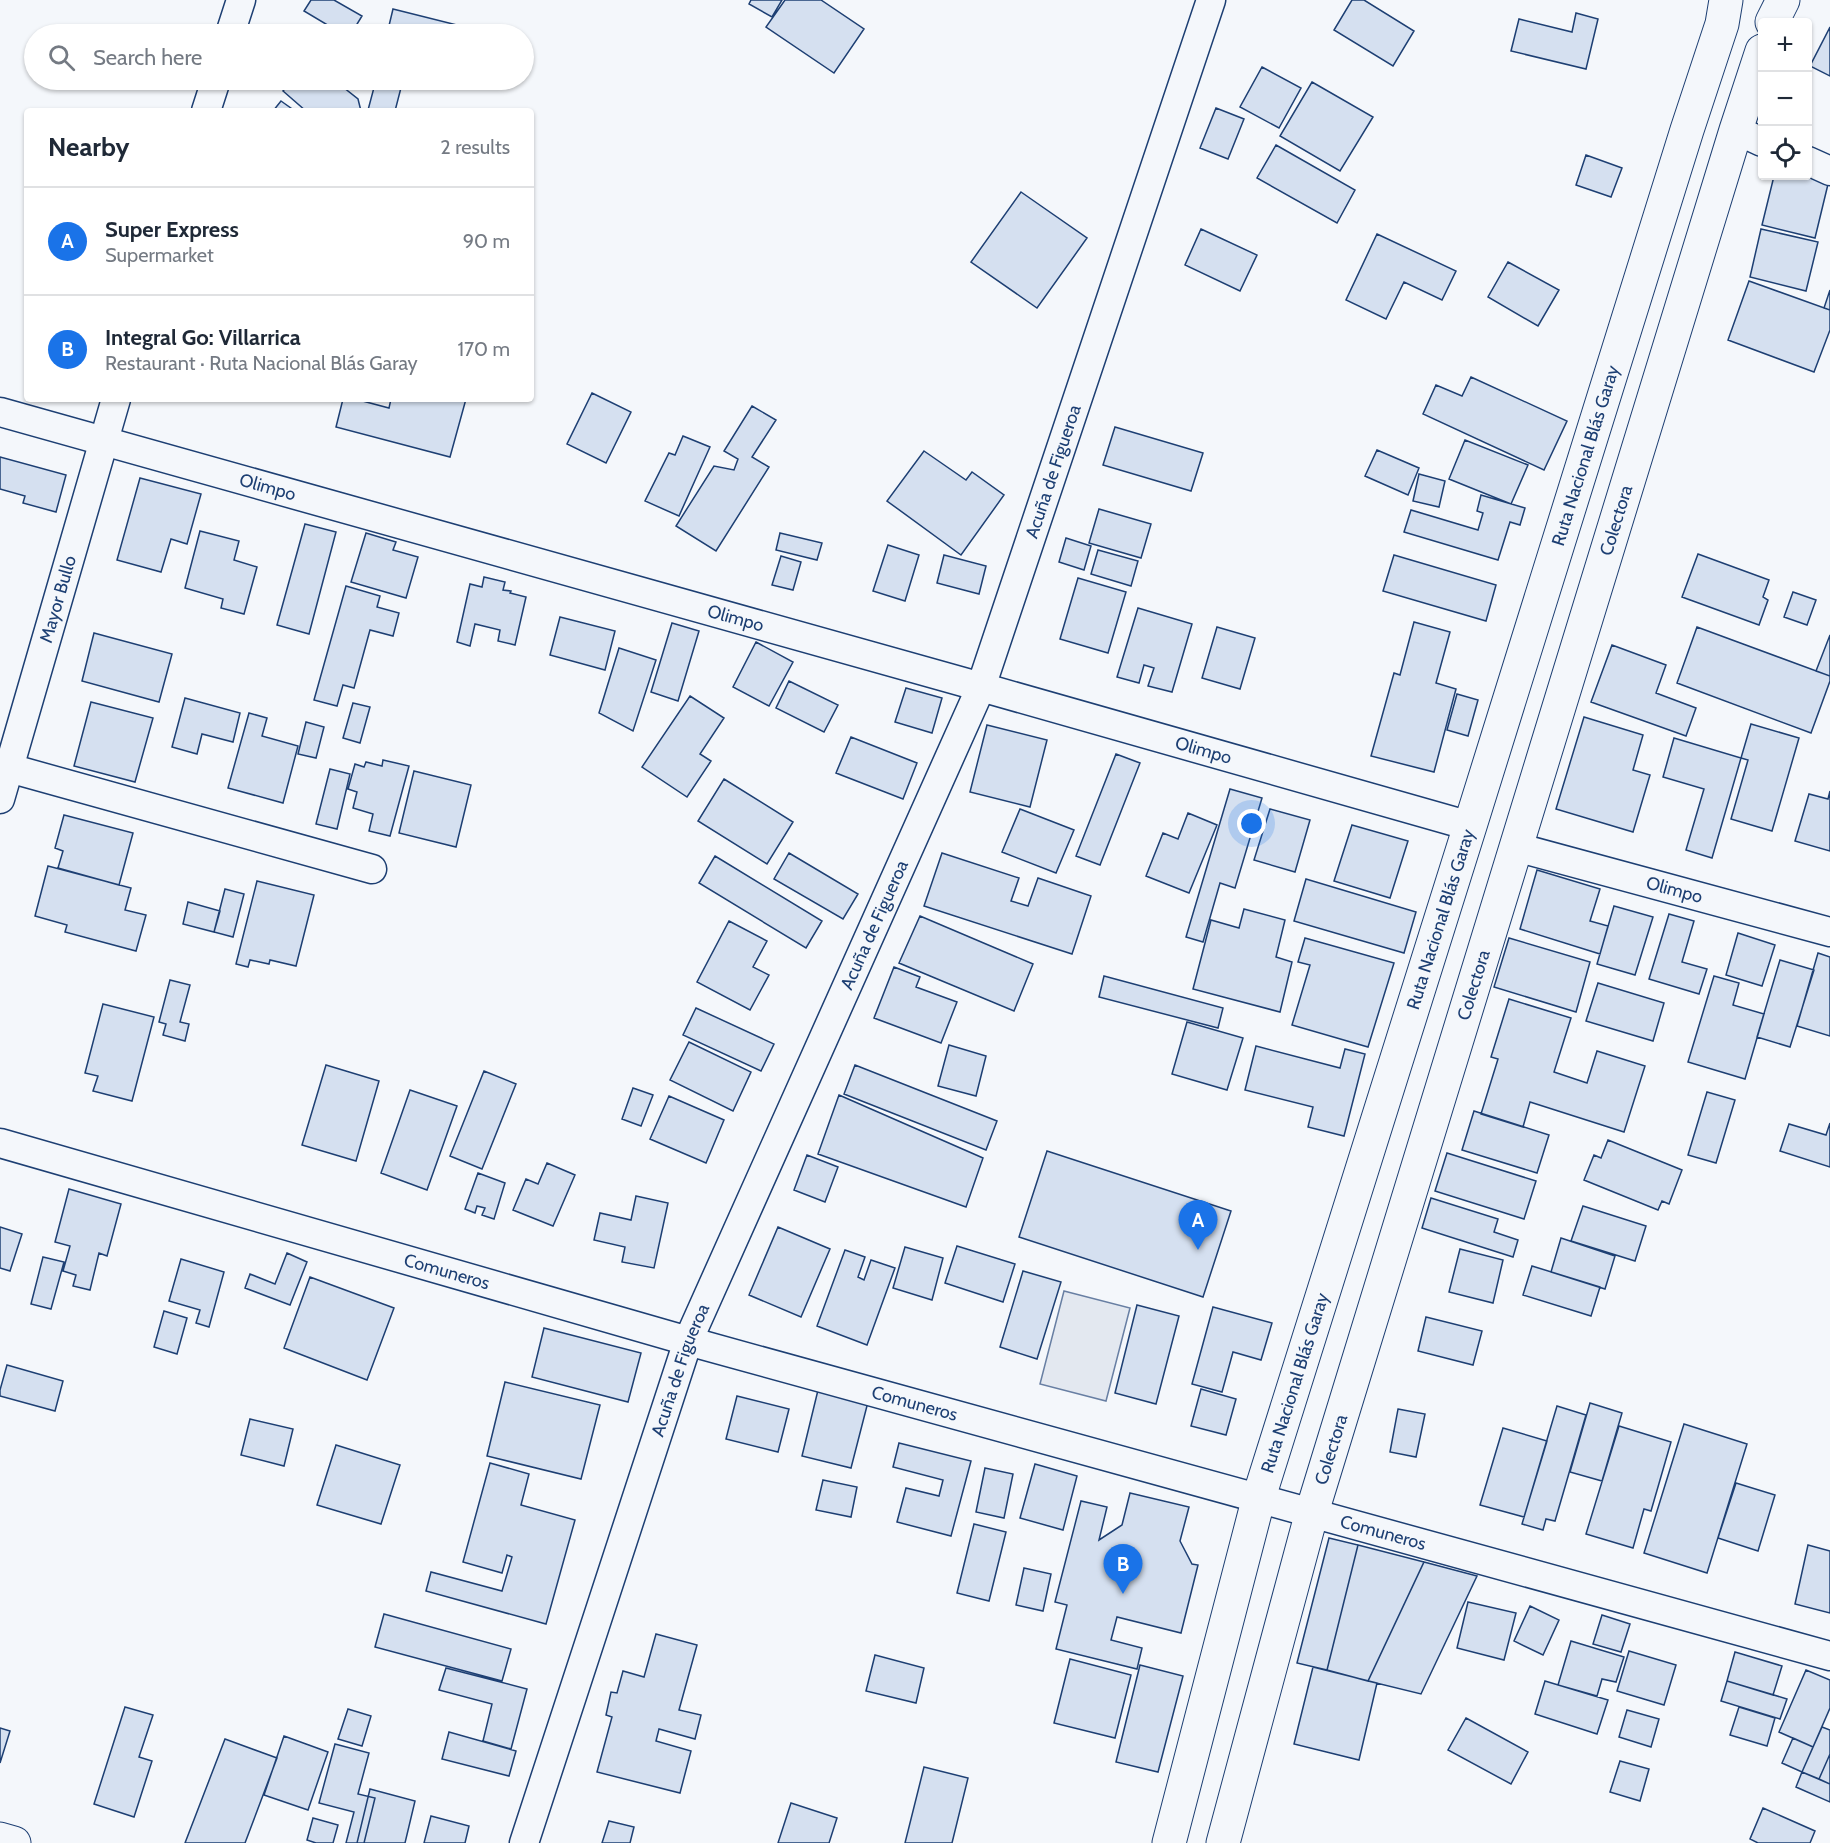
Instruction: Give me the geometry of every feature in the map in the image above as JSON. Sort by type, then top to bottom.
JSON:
[{"type":"main road","name":"Ruta Nacional Blás Garay","points":[[1169,1843],[1258,1497],[1683,141],[1722,24],[1726,0]]},
{"type":"main road","points":[[1774,18],[1783,0]]},
{"type":"main road","name":"Colectora","points":[[1223,1843],[1312,1512],[1516,848],[1749,136],[1759,72]]},
{"type":"main road","points":[[0,1839],[14,1843]]},
{"type":"street","points":[[233,24],[241,0]]},
{"type":"street","name":"Acuña de Figueroa","points":[[525,1843],[688,1341],[981,687],[1211,0]]},
{"type":"street","points":[[207,108],[213,90]]},
{"type":"street","points":[[1812,163],[1830,171]]},
{"type":"street","name":"Mayor Bullo","points":[[0,799],[115,402]]},
{"type":"street","name":"Olimpo","points":[[0,412],[1470,826]]},
{"type":"street","points":[[9,768],[372,869]]},
{"type":"street","name":"Olimpo","points":[[1516,848],[1830,932]]},
{"type":"street","name":"Comuneros","points":[[0,1143],[688,1341],[1830,1656]]},
{"type":"shaded area","points":[[1064,1291],[1130,1308],[1106,1401],[1040,1384]]},
{"type":"building","points":[[311,0],[334,0],[362,16],[357,24],[326,24],[304,11]]},
{"type":"building","points":[[751,0],[782,0],[772,17],[749,4]]},
{"type":"building","points":[[785,0],[821,0],[864,29],[834,73],[766,27]]},
{"type":"building","points":[[1352,0],[1364,0],[1414,31],[1393,66],[1334,30]]},
{"type":"building","points":[[393,9],[453,24],[389,24]]},
{"type":"building","points":[[1576,13],[1598,19],[1586,69],[1511,51],[1519,19],[1572,32]]},
{"type":"building","points":[[1830,27],[1830,76],[1812,67],[1812,62]]},
{"type":"building","points":[[1262,67],[1301,88],[1279,128],[1240,107]]},
{"type":"building","points":[[1312,82],[1373,117],[1340,171],[1280,136]]},
{"type":"building","points":[[347,90],[358,99],[360,108],[303,108],[283,91]]},
{"type":"building","points":[[373,90],[400,90],[396,108],[369,108]]},
{"type":"building","points":[[281,101],[291,108],[275,108]]},
{"type":"building","points":[[1216,108],[1244,119],[1228,159],[1200,148]]},
{"type":"building","points":[[1276,145],[1355,190],[1337,223],[1257,178]]},
{"type":"building","points":[[1586,155],[1622,168],[1611,197],[1576,185]]},
{"type":"building","points":[[1812,177],[1829,180],[1815,238],[1762,225],[1773,180],[1812,180]]},
{"type":"building","points":[[1021,192],[1087,238],[1037,308],[971,262]]},
{"type":"building","points":[[1201,229],[1257,255],[1240,291],[1185,265]]},
{"type":"building","points":[[1761,229],[1818,242],[1806,291],[1750,277]]},
{"type":"building","points":[[1377,234],[1456,271],[1442,300],[1404,282],[1386,319],[1346,300]]},
{"type":"building","points":[[1508,262],[1559,290],[1538,326],[1488,297]]},
{"type":"building","points":[[1749,281],[1830,310],[1830,330],[1814,372],[1728,340]]},
{"type":"building","points":[[1830,290],[1830,310],[1824,308]]},
{"type":"building","points":[[1471,377],[1567,421],[1544,470],[1423,414],[1436,385],[1462,396]]},
{"type":"building","points":[[592,393],[631,412],[606,463],[567,444]]},
{"type":"building","points":[[342,402],[366,402],[389,408],[390,402],[465,402],[450,457],[336,427]]},
{"type":"building","points":[[752,406],[776,420],[752,457],[769,467],[716,551],[676,526],[714,466],[734,470],[738,459],[724,451]]},
{"type":"building","points":[[1115,427],[1203,453],[1191,491],[1103,465]]},
{"type":"building","points":[[683,436],[710,447],[679,516],[645,501],[669,453],[675,455]]},
{"type":"building","points":[[1465,440],[1528,465],[1511,504],[1449,479]]},
{"type":"building","points":[[1377,450],[1419,468],[1408,495],[1365,476]]},
{"type":"building","points":[[924,451],[966,480],[972,472],[1004,495],[961,555],[887,501]]},
{"type":"building","points":[[0,457],[66,475],[56,512],[23,503],[25,496],[0,489]]},
{"type":"building","points":[[1419,474],[1445,481],[1439,507],[1413,501]]},
{"type":"building","points":[[140,478],[201,494],[187,544],[171,539],[161,572],[117,560]]},
{"type":"building","points":[[1481,495],[1525,508],[1520,525],[1510,522],[1498,560],[1404,532],[1411,510],[1478,530],[1483,513],[1477,511]]},
{"type":"building","points":[[1099,509],[1151,524],[1141,558],[1089,543]]},
{"type":"building","points":[[305,524],[336,532],[309,634],[277,625]]},
{"type":"building","points":[[200,531],[239,541],[234,560],[257,567],[244,614],[221,608],[223,599],[185,588]]},
{"type":"building","points":[[366,533],[396,542],[393,550],[418,557],[406,598],[351,582]]},
{"type":"building","points":[[780,533],[822,543],[817,560],[776,550]]},
{"type":"building","points":[[1066,538],[1091,546],[1084,570],[1059,562]]},
{"type":"building","points":[[888,545],[919,555],[905,601],[873,591]]},
{"type":"building","points":[[1098,550],[1138,561],[1131,586],[1091,574]]},
{"type":"building","points":[[1698,554],[1769,580],[1763,597],[1768,600],[1759,625],[1682,597]]},
{"type":"building","points":[[944,555],[986,566],[979,594],[937,583]]},
{"type":"building","points":[[1394,555],[1496,585],[1486,621],[1383,591]]},
{"type":"building","points":[[781,556],[801,562],[793,590],[772,585]]},
{"type":"building","points":[[484,577],[505,582],[503,590],[526,597],[515,645],[498,641],[500,630],[475,624],[470,646],[457,642],[470,584],[482,587]]},
{"type":"building","points":[[1078,578],[1126,592],[1108,653],[1060,639]]},
{"type":"building","points":[[346,586],[380,596],[377,607],[399,613],[393,636],[370,630],[354,688],[343,685],[337,706],[314,700]]},
{"type":"building","points":[[1793,592],[1816,600],[1807,625],[1784,617]]},
{"type":"building","points":[[1138,608],[1192,624],[1172,692],[1148,686],[1154,668],[1144,665],[1139,683],[1117,677]]},
{"type":"building","points":[[560,617],[615,631],[605,670],[550,655]]},
{"type":"building","points":[[1414,622],[1450,632],[1436,683],[1456,689],[1434,772],[1371,756],[1394,673],[1400,675]]},
{"type":"building","points":[[672,623],[699,631],[678,701],[651,692]]},
{"type":"building","points":[[1217,627],[1255,638],[1240,689],[1202,678]]},
{"type":"building","points":[[1697,627],[1830,676],[1811,733],[1677,683]]},
{"type":"building","points":[[94,633],[172,654],[159,702],[82,681]]},
{"type":"building","points":[[1830,635],[1830,676],[1816,671]]},
{"type":"building","points":[[756,642],[793,662],[769,706],[733,687]]},
{"type":"building","points":[[1612,645],[1666,665],[1656,693],[1696,708],[1686,736],[1591,702]]},
{"type":"building","points":[[619,648],[656,660],[633,731],[599,713]]},
{"type":"building","points":[[789,681],[838,705],[824,732],[776,708]]},
{"type":"building","points":[[906,688],[942,698],[932,733],[895,722]]},
{"type":"building","points":[[1457,694],[1478,700],[1468,736],[1447,730]]},
{"type":"building","points":[[690,696],[724,718],[700,754],[711,761],[687,797],[642,767]]},
{"type":"building","points":[[185,698],[240,713],[233,742],[202,734],[197,754],[172,747]]},
{"type":"building","points":[[91,702],[153,718],[135,782],[74,766]]},
{"type":"building","points":[[353,703],[370,707],[360,743],[343,738]]},
{"type":"building","points":[[249,713],[267,718],[262,736],[298,746],[283,803],[228,788]]},
{"type":"building","points":[[1584,717],[1643,735],[1633,770],[1650,775],[1633,832],[1556,809]]},
{"type":"building","points":[[306,722],[324,727],[316,758],[298,754]]},
{"type":"building","points":[[1751,724],[1799,738],[1772,831],[1731,819],[1748,760],[1741,758]]},
{"type":"building","points":[[987,725],[1047,740],[1030,807],[970,792]]},
{"type":"building","points":[[851,737],[917,763],[903,799],[836,773]]},
{"type":"building","points":[[1674,738],[1741,758],[1712,858],[1686,850],[1704,789],[1663,777]]},
{"type":"building","points":[[1116,754],[1140,763],[1100,865],[1076,856]]},
{"type":"building","points":[[383,760],[409,766],[390,836],[369,831],[373,814],[353,808],[357,792],[348,789],[355,764],[364,767],[366,762],[382,766]]},
{"type":"building","points":[[330,769],[350,774],[337,829],[316,824]]},
{"type":"building","points":[[414,771],[471,785],[456,847],[399,833]]},
{"type":"building","points":[[724,779],[793,822],[767,864],[698,821]]},
{"type":"building","points":[[1230,789],[1262,798],[1235,888],[1220,883],[1203,942],[1186,937]]},
{"type":"building","points":[[1830,791],[1830,851],[1795,841],[1809,794],[1828,799]]},
{"type":"building","points":[[1020,809],[1074,830],[1056,873],[1002,852]]},
{"type":"building","points":[[1270,809],[1310,820],[1295,872],[1254,860]]},
{"type":"building","points":[[1188,813],[1217,825],[1189,893],[1146,876],[1163,833],[1178,839]]},
{"type":"building","points":[[64,815],[133,833],[119,885],[58,868],[63,851],[55,848]]},
{"type":"building","points":[[1352,825],[1408,841],[1390,898],[1334,881]]},
{"type":"building","points":[[789,853],[858,894],[843,919],[774,879]]},
{"type":"building","points":[[942,853],[1019,878],[1011,901],[1028,906],[1038,878],[1091,896],[1072,954],[924,906]]},
{"type":"building","points":[[715,856],[822,921],[806,948],[699,883]]},
{"type":"building","points":[[48,866],[131,888],[125,910],[146,915],[136,951],[65,932],[67,925],[35,916]]},
{"type":"building","points":[[1537,870],[1600,889],[1590,921],[1608,926],[1600,954],[1520,929]]},
{"type":"building","points":[[1306,879],[1416,912],[1404,953],[1294,921]]},
{"type":"building","points":[[257,881],[314,895],[296,966],[270,960],[269,964],[250,960],[248,967],[236,964]]},
{"type":"building","points":[[225,889],[244,894],[233,937],[214,932]]},
{"type":"building","points":[[188,902],[220,911],[214,932],[183,924]]},
{"type":"building","points":[[1614,906],[1653,917],[1635,975],[1597,964]]},
{"type":"building","points":[[1244,909],[1285,920],[1276,957],[1292,962],[1280,1012],[1193,989],[1211,920],[1239,928]]},
{"type":"building","points":[[1669,914],[1694,921],[1682,962],[1707,969],[1699,994],[1649,979]]},
{"type":"building","points":[[920,916],[1033,964],[1014,1011],[899,963]]},
{"type":"building","points":[[729,921],[767,941],[753,967],[769,975],[750,1010],[697,982]]},
{"type":"building","points":[[1738,933],[1775,945],[1762,986],[1726,975]]},
{"type":"building","points":[[1305,938],[1394,963],[1368,1047],[1292,1025],[1310,965],[1298,962]]},
{"type":"building","points":[[1509,938],[1590,962],[1576,1012],[1494,987]]},
{"type":"building","points":[[1818,953],[1830,957],[1830,1036],[1797,1026]]},
{"type":"building","points":[[1780,960],[1814,970],[1790,1047],[1757,1037]]},
{"type":"building","points":[[894,967],[920,977],[916,987],[957,1002],[941,1043],[874,1018]]},
{"type":"building","points":[[1104,976],[1223,1008],[1218,1028],[1099,997]]},
{"type":"building","points":[[1714,976],[1739,983],[1733,1005],[1764,1014],[1745,1079],[1688,1062]]},
{"type":"building","points":[[170,980],[190,985],[180,1022],[189,1024],[185,1041],[163,1035],[166,1024],[159,1022]]},
{"type":"building","points":[[1598,983],[1664,1003],[1653,1041],[1586,1021]]},
{"type":"building","points":[[1509,999],[1571,1018],[1554,1072],[1587,1083],[1597,1051],[1645,1066],[1624,1132],[1530,1102],[1523,1127],[1481,1114],[1498,1059],[1491,1057]]},
{"type":"building","points":[[103,1004],[154,1017],[132,1101],[93,1091],[98,1076],[85,1073]]},
{"type":"building","points":[[696,1008],[774,1044],[761,1071],[683,1035]]},
{"type":"building","points":[[1187,1022],[1243,1038],[1227,1090],[1172,1074]]},
{"type":"building","points":[[689,1042],[751,1072],[733,1111],[670,1080]]},
{"type":"building","points":[[949,1045],[986,1056],[976,1096],[938,1086]]},
{"type":"building","points":[[1256,1046],[1340,1068],[1345,1049],[1365,1054],[1344,1136],[1308,1127],[1313,1107],[1245,1090]]},
{"type":"building","points":[[326,1065],[379,1081],[356,1161],[302,1145]]},
{"type":"building","points":[[855,1065],[997,1121],[986,1150],[844,1094]]},
{"type":"building","points":[[484,1071],[516,1084],[482,1169],[450,1156]]},
{"type":"building","points":[[633,1088],[653,1095],[641,1126],[622,1119]]},
{"type":"building","points":[[410,1090],[457,1106],[427,1190],[381,1173]]},
{"type":"building","points":[[1707,1092],[1735,1100],[1716,1163],[1688,1155]]},
{"type":"building","points":[[839,1095],[983,1158],[966,1207],[818,1154]]},
{"type":"building","points":[[669,1096],[724,1120],[706,1163],[650,1139]]},
{"type":"building","points":[[1474,1111],[1549,1135],[1537,1173],[1462,1150]]},
{"type":"building","points":[[1830,1123],[1830,1167],[1780,1151],[1789,1124],[1826,1135]]},
{"type":"building","points":[[1608,1140],[1682,1170],[1669,1204],[1662,1201],[1658,1210],[1584,1180],[1594,1155],[1601,1158]]},
{"type":"building","points":[[1047,1151],[1231,1211],[1203,1297],[1019,1237]]},
{"type":"building","points":[[1447,1153],[1536,1181],[1524,1219],[1435,1191]]},
{"type":"building","points":[[807,1155],[838,1167],[825,1202],[794,1190]]},
{"type":"building","points":[[547,1163],[575,1175],[553,1226],[513,1210],[526,1179],[538,1184]]},
{"type":"building","points":[[478,1173],[505,1183],[494,1219],[482,1215],[485,1208],[477,1206],[475,1213],[465,1209]]},
{"type":"building","points":[[69,1189],[121,1204],[107,1256],[99,1253],[90,1290],[73,1286],[76,1275],[63,1271],[70,1246],[55,1242]]},
{"type":"building","points":[[636,1196],[668,1203],[654,1268],[622,1262],[625,1247],[594,1240],[600,1213],[631,1220]]},
{"type":"building","points":[[1431,1198],[1498,1219],[1494,1232],[1518,1240],[1513,1257],[1422,1228]]},
{"type":"building","points":[[1583,1206],[1646,1226],[1635,1261],[1571,1241]]},
{"type":"building","points":[[0,1227],[22,1234],[10,1271],[0,1268]]},
{"type":"building","points":[[778,1227],[830,1249],[801,1317],[749,1295]]},
{"type":"building","points":[[1561,1238],[1615,1256],[1605,1289],[1551,1272]]},
{"type":"building","points":[[957,1246],[1015,1264],[1003,1302],[945,1283]]},
{"type":"building","points":[[905,1247],[943,1258],[932,1300],[893,1288]]},
{"type":"building","points":[[1460,1249],[1503,1260],[1493,1303],[1449,1292]]},
{"type":"building","points":[[845,1250],[865,1257],[858,1277],[864,1280],[871,1260],[895,1268],[867,1345],[817,1326]]},
{"type":"building","points":[[287,1253],[307,1262],[290,1305],[245,1288],[250,1274],[275,1284]]},
{"type":"building","points":[[43,1257],[64,1262],[51,1309],[31,1304]]},
{"type":"building","points":[[181,1259],[224,1272],[209,1327],[196,1323],[200,1310],[169,1301]]},
{"type":"building","points":[[1532,1266],[1600,1287],[1591,1316],[1523,1295]]},
{"type":"building","points":[[1023,1271],[1061,1282],[1037,1359],[1000,1347]]},
{"type":"building","points":[[310,1277],[394,1308],[367,1380],[284,1348]]},
{"type":"building","points":[[1137,1305],[1179,1316],[1156,1404],[1115,1393]]},
{"type":"building","points":[[1213,1307],[1272,1323],[1261,1360],[1233,1352],[1222,1392],[1192,1384]]},
{"type":"building","points":[[164,1311],[187,1318],[177,1354],[154,1347]]},
{"type":"building","points":[[1426,1317],[1482,1331],[1473,1365],[1418,1351]]},
{"type":"building","points":[[544,1328],[641,1353],[628,1402],[532,1377]]},
{"type":"building","points":[[7,1365],[63,1381],[55,1411],[0,1396]]},
{"type":"building","points":[[505,1382],[600,1405],[581,1479],[487,1456]]},
{"type":"building","points":[[819,1386],[869,1398],[851,1468],[802,1456]]},
{"type":"building","points":[[1201,1389],[1236,1399],[1226,1435],[1191,1426]]},
{"type":"building","points":[[737,1396],[789,1409],[778,1452],[726,1439]]},
{"type":"building","points":[[1590,1403],[1622,1413],[1602,1481],[1570,1472]]},
{"type":"building","points":[[1557,1406],[1586,1415],[1555,1521],[1546,1519],[1543,1530],[1522,1524]]},
{"type":"building","points":[[1398,1409],[1425,1414],[1416,1457],[1390,1452]]},
{"type":"building","points":[[250,1419],[293,1429],[284,1466],[241,1455]]},
{"type":"building","points":[[1684,1424],[1747,1444],[1707,1573],[1644,1553]]},
{"type":"building","points":[[1619,1426],[1671,1442],[1651,1511],[1644,1509],[1633,1548],[1586,1534]]},
{"type":"building","points":[[1503,1428],[1547,1441],[1524,1517],[1480,1505]]},
{"type":"building","points":[[899,1443],[971,1461],[951,1536],[897,1522],[906,1488],[939,1496],[943,1480],[893,1467]]},
{"type":"building","points":[[336,1445],[400,1465],[381,1524],[317,1505]]},
{"type":"building","points":[[490,1463],[529,1474],[521,1505],[575,1520],[546,1624],[426,1591],[431,1572],[502,1591],[512,1557],[507,1555],[502,1573],[463,1562]]},
{"type":"building","points":[[1035,1464],[1077,1476],[1063,1530],[1020,1518]]},
{"type":"building","points":[[985,1468],[1013,1474],[1004,1518],[976,1512]]},
{"type":"building","points":[[823,1480],[857,1487],[851,1517],[816,1510]]},
{"type":"building","points":[[1736,1483],[1775,1495],[1758,1551],[1718,1538]]},
{"type":"building","points":[[1130,1493],[1189,1507],[1180,1541],[1192,1564],[1198,1565],[1181,1633],[1117,1617],[1111,1640],[1142,1648],[1137,1669],[1056,1649],[1067,1605],[1055,1602],[1081,1501],[1107,1507],[1099,1540],[1122,1525]]},
{"type":"building","points":[[974,1524],[1006,1532],[989,1601],[957,1593]]},
{"type":"building","points":[[1329,1538],[1358,1545],[1327,1670],[1297,1663]]},
{"type":"building","points":[[1358,1545],[1424,1562],[1368,1681],[1327,1670]]},
{"type":"building","points":[[1808,1545],[1830,1551],[1830,1613],[1795,1604]]},
{"type":"building","points":[[1424,1562],[1477,1576],[1421,1694],[1368,1681]]},
{"type":"building","points":[[1024,1568],[1051,1574],[1043,1611],[1016,1605]]},
{"type":"building","points":[[1468,1602],[1516,1613],[1504,1660],[1457,1648]]},
{"type":"building","points":[[1530,1606],[1559,1620],[1543,1655],[1514,1641]]},
{"type":"building","points":[[384,1614],[511,1649],[502,1681],[375,1647]]},
{"type":"building","points":[[1602,1615],[1630,1624],[1621,1652],[1593,1644]]},
{"type":"building","points":[[656,1634],[697,1645],[679,1710],[701,1715],[695,1739],[659,1729],[656,1741],[691,1751],[680,1793],[597,1772],[612,1717],[606,1715],[611,1692],[617,1693],[623,1671],[644,1677]]},
{"type":"building","points":[[1571,1641],[1624,1657],[1616,1682],[1602,1679],[1597,1696],[1558,1685]]},
{"type":"building","points":[[1629,1651],[1676,1665],[1664,1705],[1617,1691]]},
{"type":"building","points":[[1735,1652],[1782,1666],[1773,1695],[1727,1681]]},
{"type":"building","points":[[875,1655],[924,1668],[916,1703],[866,1691]]},
{"type":"building","points":[[1070,1659],[1131,1675],[1115,1738],[1054,1723]]},
{"type":"building","points":[[1140,1665],[1183,1676],[1158,1772],[1116,1762]]},
{"type":"building","points":[[1313,1667],[1377,1683],[1359,1760],[1294,1744]]},
{"type":"building","points":[[446,1668],[527,1689],[511,1749],[483,1741],[492,1704],[439,1690]]},
{"type":"building","points":[[1806,1670],[1830,1680],[1830,1708],[1813,1747],[1779,1732]]},
{"type":"building","points":[[1545,1681],[1608,1700],[1597,1734],[1535,1714]]},
{"type":"building","points":[[1727,1681],[1787,1699],[1780,1719],[1721,1701]]},
{"type":"building","points":[[125,1707],[153,1715],[139,1757],[152,1761],[134,1817],[94,1804]]},
{"type":"building","points":[[1739,1707],[1775,1718],[1767,1746],[1730,1735]]},
{"type":"building","points":[[348,1709],[371,1716],[362,1746],[338,1739]]},
{"type":"building","points":[[1627,1710],[1659,1719],[1651,1747],[1619,1737]]},
{"type":"building","points":[[1466,1718],[1528,1752],[1511,1784],[1448,1750]]},
{"type":"building","points":[[1822,1727],[1830,1730],[1830,1754],[1819,1779],[1802,1772]]},
{"type":"building","points":[[0,1728],[10,1731],[0,1763]]},
{"type":"building","points":[[449,1732],[516,1751],[509,1776],[442,1759]]},
{"type":"building","points":[[284,1736],[328,1752],[308,1810],[264,1795]]},
{"type":"building","points":[[1793,1738],[1813,1747],[1802,1772],[1782,1763]]},
{"type":"building","points":[[225,1739],[277,1758],[245,1843],[185,1843]]},
{"type":"building","points":[[335,1744],[369,1753],[358,1794],[375,1798],[364,1843],[346,1843],[354,1812],[319,1803]]},
{"type":"building","points":[[1830,1754],[1830,1784],[1819,1779]]},
{"type":"building","points":[[1620,1761],[1649,1769],[1640,1801],[1610,1792]]},
{"type":"building","points":[[924,1767],[968,1778],[952,1843],[905,1843]]},
{"type":"building","points":[[1802,1772],[1830,1784],[1830,1802],[1796,1787]]},
{"type":"building","points":[[370,1789],[415,1801],[405,1843],[357,1843]]},
{"type":"building","points":[[791,1803],[837,1818],[829,1843],[778,1843]]},
{"type":"building","points":[[1763,1808],[1815,1831],[1810,1843],[1758,1843],[1750,1839]]},
{"type":"building","points":[[431,1816],[469,1826],[465,1843],[424,1843]]},
{"type":"building","points":[[313,1818],[338,1825],[333,1843],[316,1843],[307,1840]]},
{"type":"building","points":[[609,1821],[634,1827],[630,1843],[602,1843]]},
{"type":"place","name":"Super Express","points":[[1198,1250]]},
{"type":"place","name":"Integral Go: Villarrica","points":[[1123,1594]]}]
